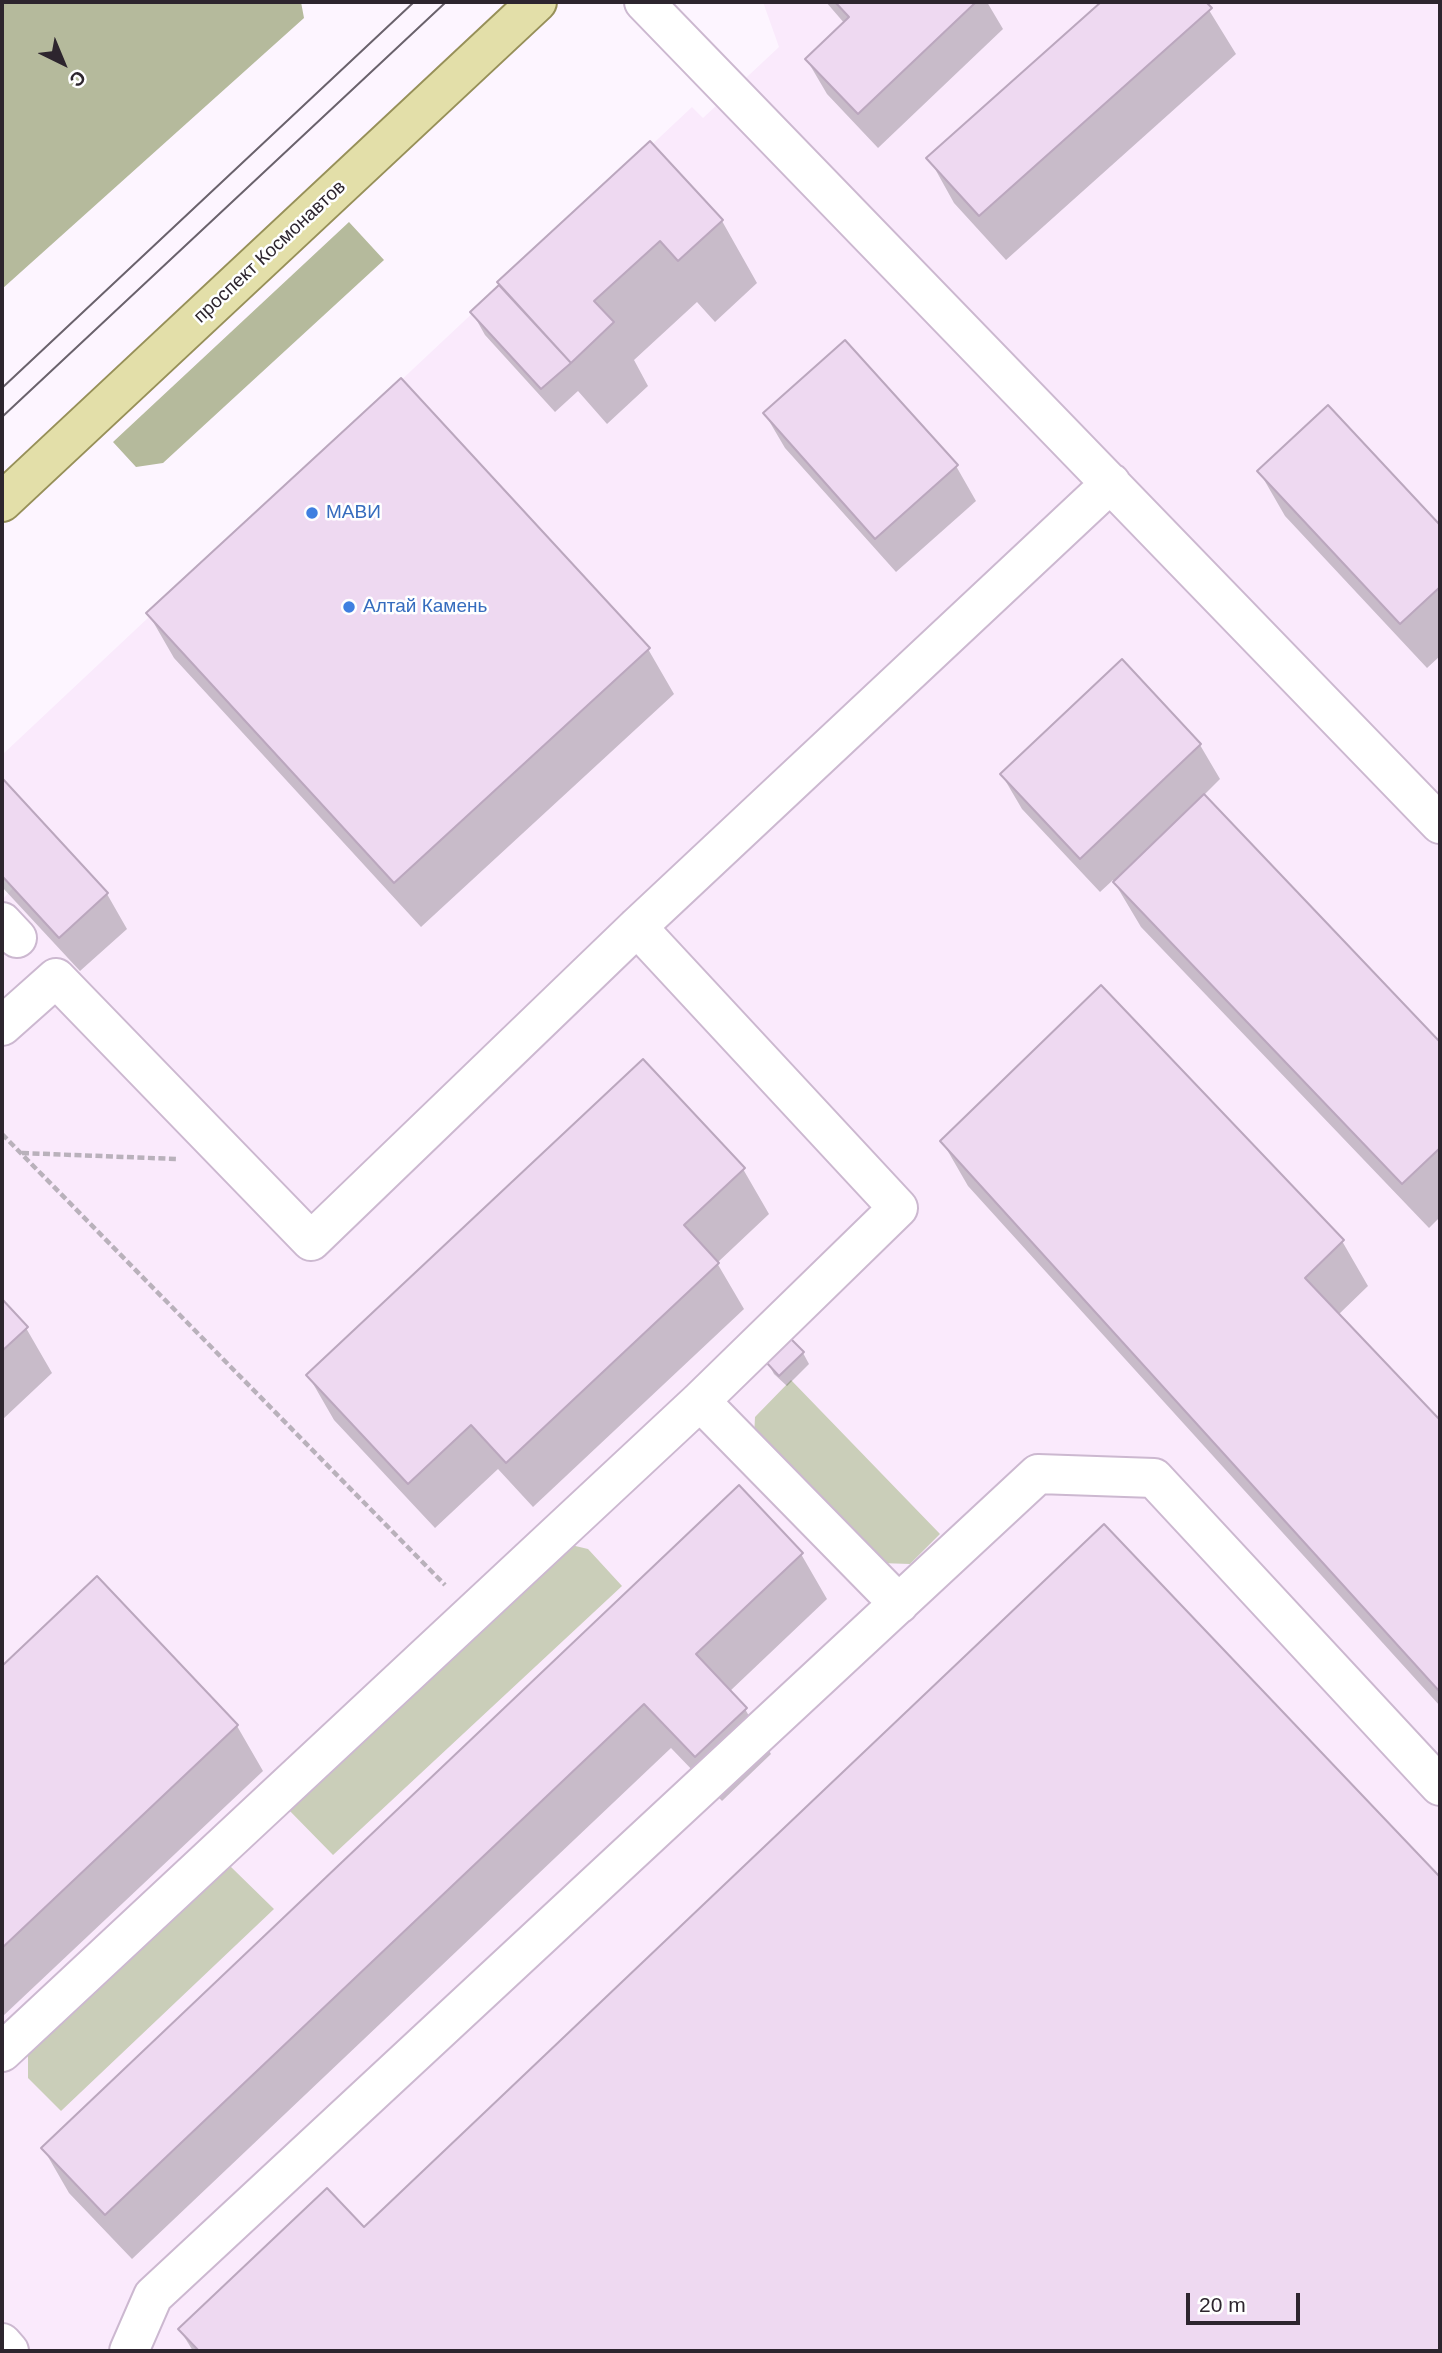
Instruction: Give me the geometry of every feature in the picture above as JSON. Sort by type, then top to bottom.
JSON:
[{"type":"main road","name":"проспект Космонавтов","points":[[2,502],[537,2]]},
{"type":"lane","points":[[644,2],[1440,824]]},
{"type":"lane","points":[[2,1026],[57,978],[311,1241],[637,927],[1111,484]]},
{"type":"lane","points":[[2,2052],[700,1401],[898,1208],[637,927]]},
{"type":"lane","points":[[700,1401],[899,1604]]},
{"type":"lane","points":[[129,2351],[153,2296],[1038,1474],[1154,1478],[1440,1786]]},
{"type":"lane","points":[[2,2343],[9,2351]]},
{"type":"path","points":[[2,1134],[471,1612]]},
{"type":"path","points":[[21,1153],[235,1162]]},
{"type":"shaded area","points":[[763,2],[1440,2],[1440,2351],[2,2351],[2,900],[13,888],[2,876],[2,755],[692,107],[703,118],[779,47]]},
{"type":"green space","points":[[2,2],[301,2],[304,18],[2,289]]},
{"type":"green space","points":[[349,222],[384,260],[163,463],[136,467],[113,442]]},
{"type":"green space","points":[[791,1380],[940,1534],[910,1564],[880,1563],[754,1437],[755,1417]]},
{"type":"green space","points":[[567,1544],[588,1549],[622,1586],[333,1855],[285,1806]]},
{"type":"green space","points":[[222,1865],[231,1867],[274,1909],[61,2111],[28,2078],[28,2048]]},
{"type":"building","points":[[835,2],[976,2],[858,114],[805,59],[849,17]]},
{"type":"building","points":[[1101,2],[1206,2],[1212,8],[979,216],[926,158]]},
{"type":"building","points":[[650,141],[723,220],[678,261],[660,241],[594,301],[614,322],[571,363],[497,282]]},
{"type":"building","points":[[499,285],[571,363],[541,389],[470,312]]},
{"type":"building","points":[[845,340],[958,465],[875,539],[763,413]]},
{"type":"building","points":[[401,378],[650,648],[394,883],[146,613]]},
{"type":"building","points":[[1328,405],[1440,525],[1440,587],[1400,624],[1257,471]]},
{"type":"building","points":[[1122,659],[1201,744],[1080,859],[1000,774]]},
{"type":"building","points":[[2,778],[108,893],[59,938],[2,876]]},
{"type":"building","points":[[1204,794],[1440,1042],[1440,1148],[1402,1184],[1113,882]]},
{"type":"building","points":[[1101,985],[1344,1240],[1305,1278],[1440,1420],[1440,1692],[940,1141]]},
{"type":"building","points":[[643,1059],[745,1168],[684,1225],[719,1263],[506,1463],[471,1425],[408,1484],[306,1375]]},
{"type":"building","points":[[2,1299],[28,1327],[2,1351]]},
{"type":"building","points":[[790,1338],[804,1352],[779,1376],[766,1362]]},
{"type":"building","points":[[739,1485],[803,1553],[696,1654],[747,1708],[695,1757],[644,1704],[105,2215],[41,2148]]},
{"type":"building","points":[[1104,1524],[1440,1877],[1440,2351],[199,2351],[178,2329],[327,2188],[364,2227]]},
{"type":"building","points":[[97,1576],[238,1725],[2,1948],[2,1666]]},
{"type":"tram line","points":[[2,388],[414,2]]},
{"type":"tram line","points":[[2,417],[446,2]]},
{"type":"place","name":"МАВИ","points":[[312,513]]},
{"type":"place","name":"Алтай Камень","points":[[349,607]]}]
